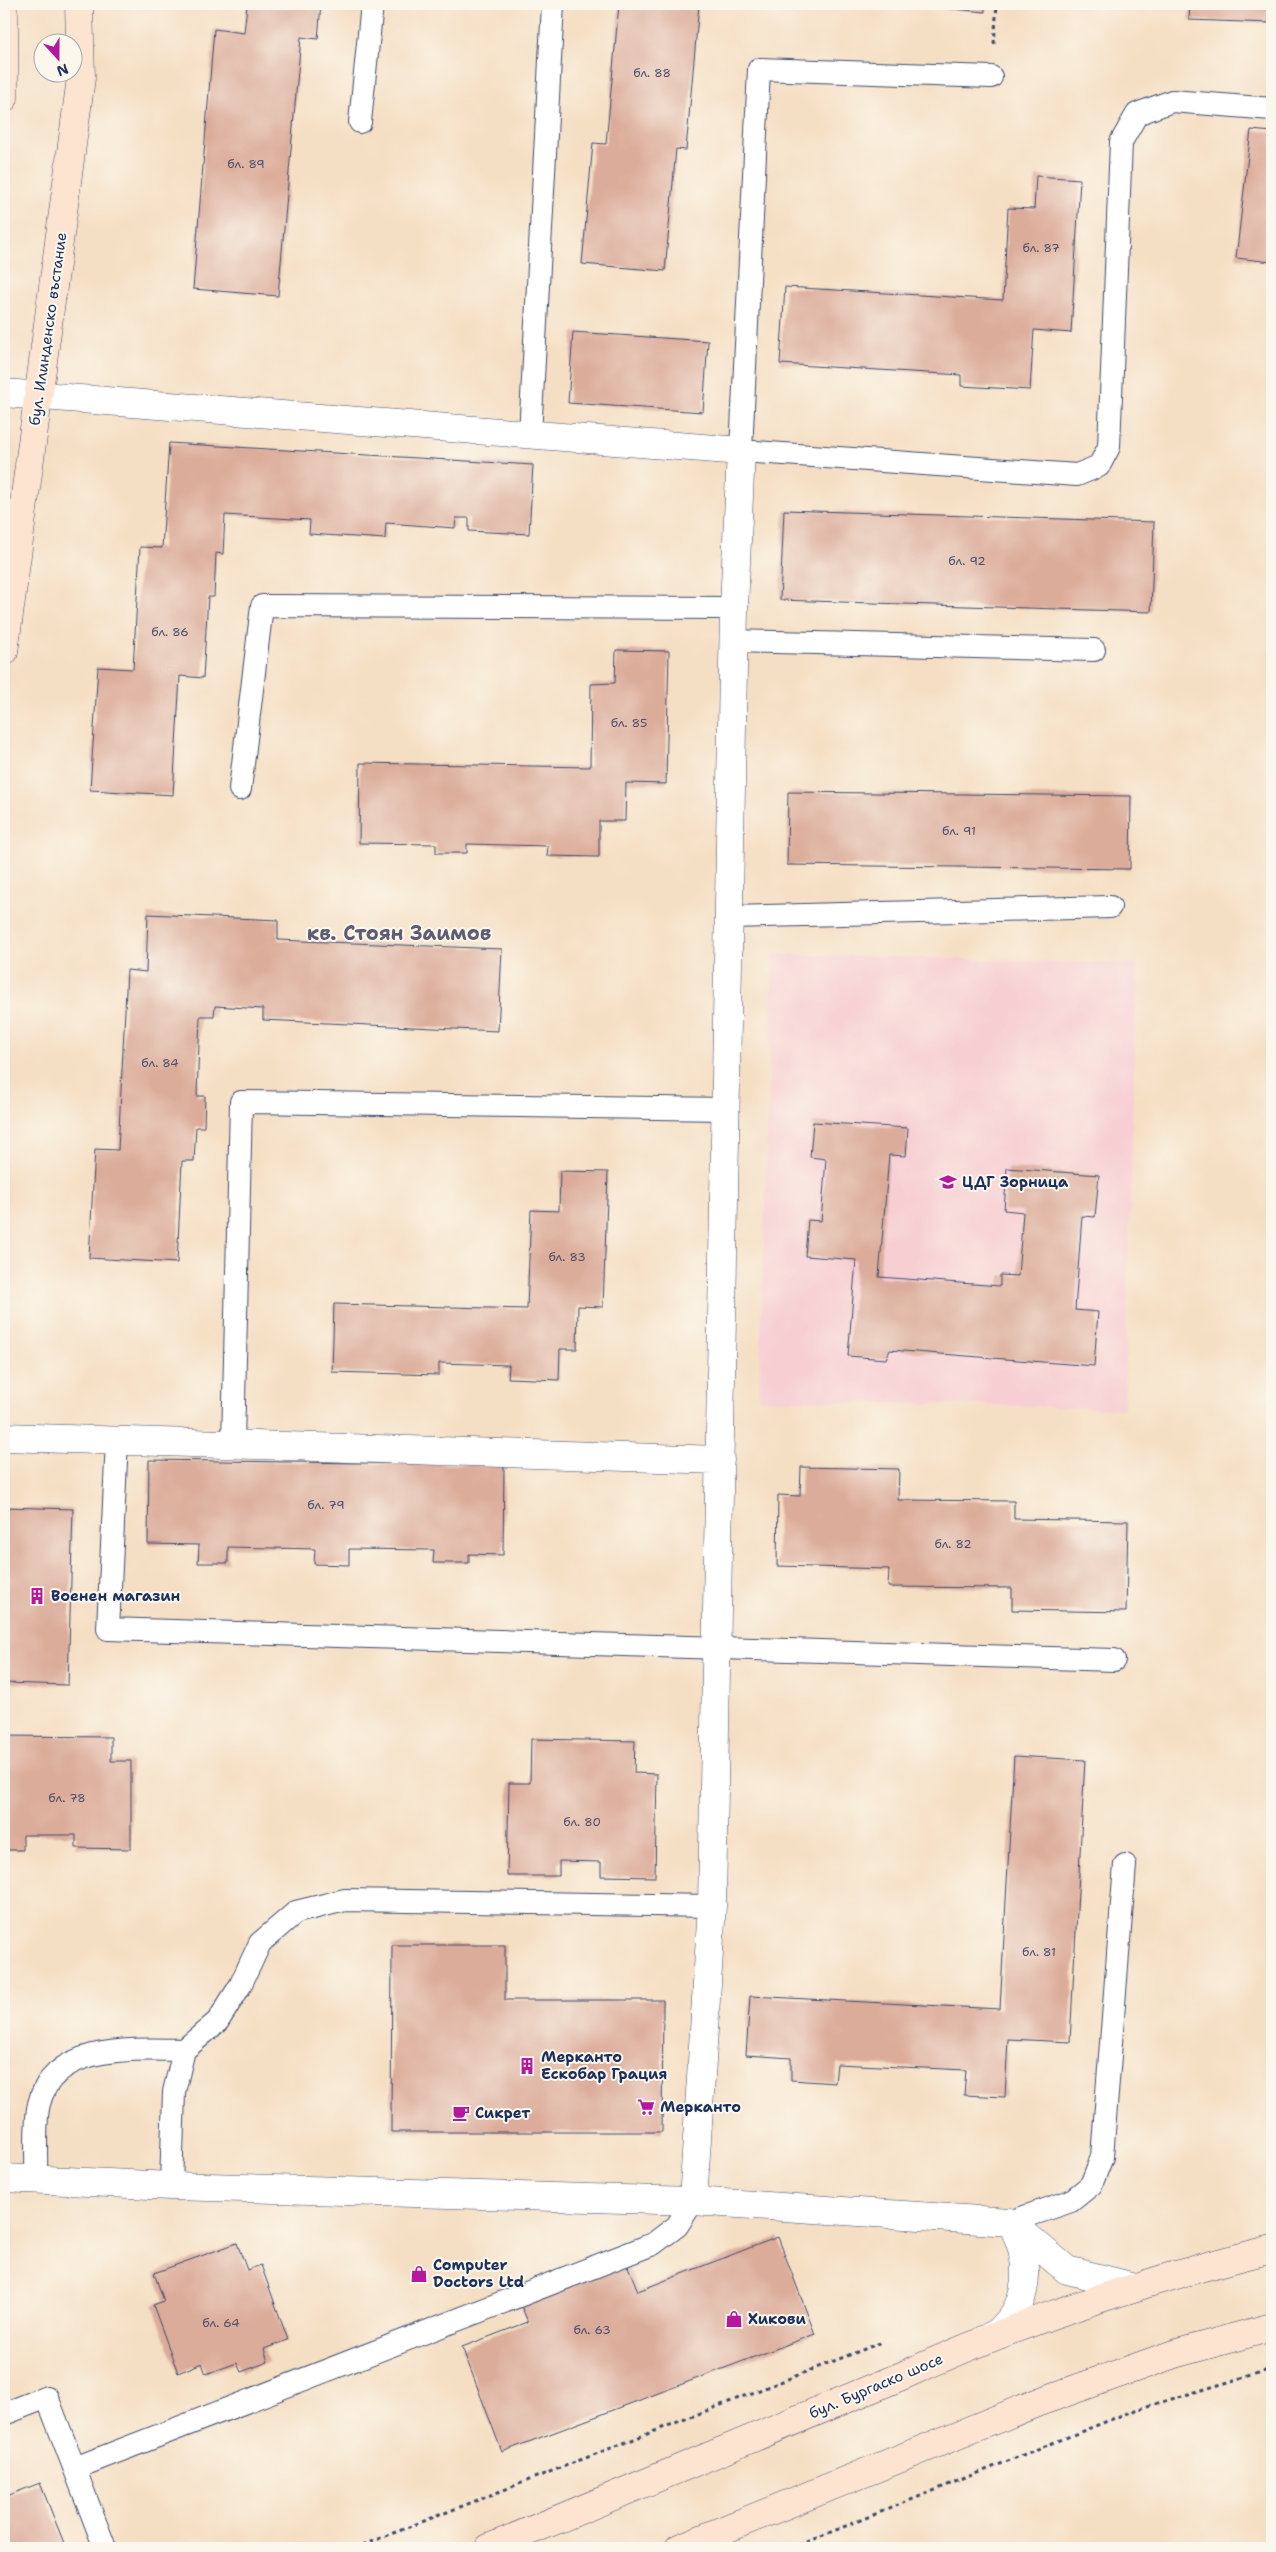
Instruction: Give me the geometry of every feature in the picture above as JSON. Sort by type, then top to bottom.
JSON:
[{"type":"main road","name":"бул. Илинденско въстание","points":[[4,652],[81,78],[79,4]]},
{"type":"main road","points":[[4,14],[4,98]]},
{"type":"main road","name":"бул. Бургаско шосе","points":[[489,2548],[904,2375],[967,2346],[1134,2287],[1272,2249]]},
{"type":"main road","points":[[680,2548],[1039,2402],[1174,2354],[1272,2327]]},
{"type":"street","points":[[4,393],[741,451],[733,641],[712,1906],[693,2201]]},
{"type":"street","points":[[4,1437],[720,1460]]},
{"type":"street","points":[[4,2178],[171,2186],[693,2201],[1010,2222],[1067,2270],[1134,2287]]},
{"type":"street","points":[[967,2346],[987,2338],[1004,2324],[1017,2307],[1025,2286],[1026,2263],[1021,2241],[1010,2222]]},
{"type":"lane","points":[[360,122],[372,4]]},
{"type":"lane","points":[[530,435],[553,4]]},
{"type":"lane","points":[[991,77],[759,69],[741,451],[1077,475],[1099,466],[1109,447],[1121,142],[1137,114],[1172,101],[1272,110]]},
{"type":"lane","points":[[240,789],[262,606],[734,608]]},
{"type":"lane","points":[[733,641],[1094,650]]},
{"type":"lane","points":[[729,917],[1110,907]]},
{"type":"lane","points":[[233,1444],[241,1102],[726,1109]]},
{"type":"lane","points":[[117,1440],[108,1629],[1114,1660]]},
{"type":"lane","points":[[1010,2222],[1071,2201],[1091,2185],[1102,2157],[1125,1865]]},
{"type":"lane","points":[[171,2186],[174,2092],[184,2050],[218,2022],[240,1986],[260,1942],[296,1912],[345,1900],[712,1906]]},
{"type":"lane","points":[[36,2181],[39,2104],[51,2076],[84,2058],[118,2049],[184,2050]]},
{"type":"lane","points":[[75,2468],[653,2244],[677,2226],[693,2201]]},
{"type":"lane","points":[[4,2414],[47,2397],[105,2548]]},
{"type":"path","points":[[991,77],[997,4]]},
{"type":"path","points":[[355,2548],[889,2340],[904,2375]]},
{"type":"path","points":[[791,2548],[1135,2410],[1272,2369]]},
{"type":"shaded area","name":"ЦДГ Зорница","points":[[773,954],[1137,964],[1124,1409],[759,1399]]},
{"type":"building","points":[[247,4],[321,4],[318,39],[301,37],[278,296],[193,289],[214,29],[244,33]]},
{"type":"building","points":[[619,4],[699,4],[686,150],[676,149],[665,271],[582,264],[593,143],[606,144]]},
{"type":"building","points":[[898,4],[985,4],[985,12]]},
{"type":"building","points":[[1190,4],[1272,4],[1272,23],[1189,20]]},
{"type":"building","points":[[1251,130],[1272,132],[1272,262],[1236,258]]},
{"type":"building","points":[[1036,176],[1080,179],[1071,333],[1034,330],[1030,390],[961,386],[961,375],[780,364],[785,287],[1003,300],[1008,208],[1034,209]]},
{"type":"building","points":[[573,332],[708,341],[703,412],[568,403]]},
{"type":"building","points":[[169,443],[533,465],[529,534],[469,531],[469,518],[456,518],[455,528],[386,523],[385,539],[309,534],[310,520],[225,515],[223,554],[216,553],[214,597],[208,597],[203,678],[180,676],[173,795],[90,790],[98,667],[133,669],[140,547],[162,548]]},
{"type":"building","points":[[784,510],[1154,522],[1151,612],[780,600]]},
{"type":"building","points":[[616,650],[669,651],[666,784],[626,783],[625,821],[599,821],[599,857],[547,856],[548,846],[467,844],[467,853],[436,853],[436,844],[359,843],[360,763],[590,767],[591,684],[615,683]]},
{"type":"building","points":[[788,792],[1131,796],[1130,869],[787,865]]},
{"type":"building","points":[[148,914],[278,920],[278,940],[502,949],[498,1031],[263,1020],[263,1009],[215,1006],[214,1016],[200,1016],[197,1096],[205,1096],[204,1127],[196,1127],[194,1161],[182,1161],[177,1263],[89,1258],[95,1149],[118,1150],[127,970],[146,972]]},
{"type":"building","points":[[813,1122],[908,1128],[906,1156],[889,1155],[879,1277],[1000,1286],[1000,1275],[1018,1276],[1023,1212],[1004,1210],[1007,1168],[1099,1175],[1095,1217],[1082,1216],[1075,1310],[1098,1312],[1094,1366],[890,1350],[886,1359],[848,1356],[856,1260],[805,1256],[808,1220],[821,1221],[826,1159],[810,1157]]},
{"type":"building","points":[[560,1171],[608,1172],[603,1307],[578,1306],[577,1349],[560,1349],[559,1380],[508,1378],[509,1365],[439,1363],[439,1375],[332,1372],[334,1304],[527,1309],[531,1210],[559,1211]]},
{"type":"building","points":[[149,1460],[504,1465],[503,1555],[469,1554],[469,1563],[433,1563],[434,1550],[349,1549],[349,1565],[314,1564],[315,1549],[228,1547],[228,1563],[198,1563],[199,1545],[148,1544]]},
{"type":"building","points":[[801,1467],[899,1469],[898,1500],[1014,1501],[1014,1519],[1128,1521],[1126,1612],[1012,1610],[1012,1588],[888,1587],[889,1569],[777,1566],[778,1495],[800,1496]]},
{"type":"building","name":"Военен магазин","points":[[4,1507],[73,1509],[68,1685],[4,1683]]},
{"type":"building","points":[[4,1736],[111,1737],[111,1761],[131,1761],[131,1849],[76,1848],[76,1835],[23,1835],[23,1850],[4,1850]]},
{"type":"building","points":[[531,1739],[635,1741],[634,1773],[657,1774],[655,1877],[601,1876],[601,1862],[559,1861],[559,1876],[507,1876],[509,1783],[530,1783]]},
{"type":"building","points":[[1014,1756],[1085,1760],[1070,2042],[1008,2039],[1005,2097],[964,2095],[966,2070],[837,2064],[835,2083],[791,2080],[791,2058],[746,2055],[750,1996],[1000,2009]]},
{"type":"building","name":"Мерканто Ескобар Грация","points":[[392,1945],[505,1945],[505,2000],[663,2000],[662,2132],[391,2132]]},
{"type":"building","points":[[778,2237],[815,2334],[502,2452],[462,2347],[528,2322],[519,2301],[625,2259],[638,2291]]},
{"type":"building","points":[[237,2243],[247,2270],[261,2265],[288,2340],[264,2349],[268,2362],[241,2372],[237,2363],[206,2374],[202,2363],[178,2373],[153,2305],[164,2301],[154,2273]]},
{"type":"building","points":[[40,2483],[66,2548],[4,2548],[4,2497]]},
{"type":"place","name":"ЦДГ Зорница","points":[[948,1182]]},
{"type":"place","name":"Военен магазин","points":[[37,1596]]},
{"type":"place","name":"Мерканто Ескобар Грация","points":[[527,2066]]},
{"type":"place","name":"Мерканто","points":[[646,2107]]},
{"type":"place","name":"Сикрет","points":[[461,2113]]},
{"type":"place","name":"Computer Doctors Ltd","points":[[419,2274]]},
{"type":"place","name":"Хикови","points":[[734,2319]]},
{"type":"district","name":"кв. Стоян Заимов","points":[[399,933]]}]
